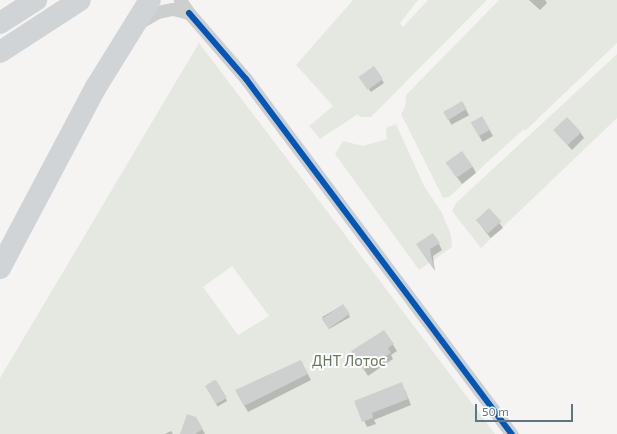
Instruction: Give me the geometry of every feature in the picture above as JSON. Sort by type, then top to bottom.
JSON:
[{"type":"highway","points":[[0,23],[36,0]]},
{"type":"highway","points":[[0,52],[80,0]]},
{"type":"highway","points":[[0,268],[96,87],[128,33],[150,0]]},
{"type":"street","points":[[180,0],[189,13],[246,79],[512,434]]},
{"type":"street","points":[[128,33],[143,19],[157,12],[173,9],[189,13]]},
{"type":"green space","points":[[353,0],[418,0],[400,23],[403,27],[428,0],[487,0],[371,117],[360,117],[358,114],[320,139],[309,126],[333,106],[296,65]]},
{"type":"green space","points":[[499,0],[617,0],[617,43],[525,131],[524,129],[449,197],[443,198],[401,114],[405,107],[406,95]]},
{"type":"green space","name":"ДНТ Лотос","points":[[199,43],[495,434],[0,434],[0,378]],"holes":[[[232,266],[269,316],[238,335],[203,287]]]},
{"type":"green space","points":[[617,54],[617,118],[481,248],[452,211],[456,203]]},
{"type":"green space","points":[[396,124],[424,186],[442,213],[451,235],[452,247],[419,270],[335,154],[343,141],[363,146],[387,139],[386,128]]},
{"type":"building","points":[[374,66],[383,79],[368,90],[358,77]]},
{"type":"building","points":[[462,101],[467,109],[448,120],[443,113]]},
{"type":"building","points":[[482,116],[490,130],[479,136],[471,122]]},
{"type":"building","points":[[567,117],[581,132],[567,145],[553,130]]},
{"type":"building","points":[[462,151],[473,167],[457,178],[446,162]]},
{"type":"building","points":[[489,208],[501,221],[488,233],[476,220]]},
{"type":"building","points":[[433,233],[440,243],[430,249],[433,267],[416,244]]},
{"type":"building","points":[[343,304],[350,314],[329,329],[322,319]]},
{"type":"building","points":[[384,330],[394,344],[388,348],[391,353],[363,370],[351,351]]},
{"type":"building","points":[[301,360],[308,374],[244,406],[235,390]]},
{"type":"building","points":[[216,380],[227,398],[216,404],[205,386]]},
{"type":"building","points":[[402,382],[408,399],[372,413],[373,418],[362,422],[354,401]]},
{"type":"building","points":[[187,414],[196,417],[203,429],[195,434],[180,434]]},
{"type":"cycle path","points":[[189,13],[246,79],[512,434]]}]
